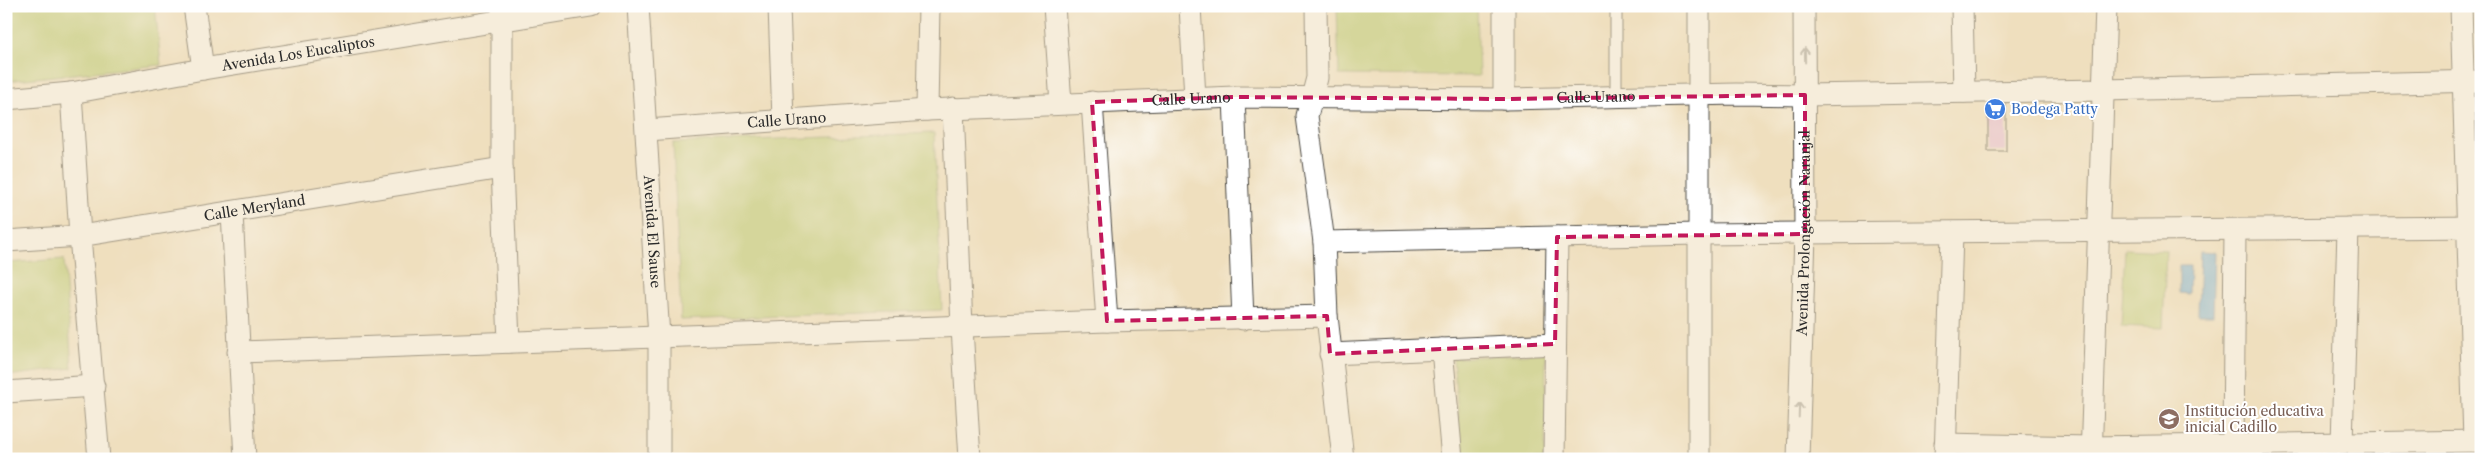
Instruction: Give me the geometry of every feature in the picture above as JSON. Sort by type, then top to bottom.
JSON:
[{"type":"street","points":[[194,6],[203,69]]},
{"type":"street","name":"Avenida Los Eucaliptos","points":[[6,98],[71,93],[502,13],[591,6]]},
{"type":"street","name":"Avenida El Sause","points":[[638,6],[659,336],[659,459]]},
{"type":"street","points":[[779,6],[783,120]]},
{"type":"street","points":[[928,110],[929,6]]},
{"type":"street","points":[[1054,6],[1061,103]]},
{"type":"street","points":[[1190,6],[1195,98]]},
{"type":"street","points":[[1316,6],[1317,78],[1307,116],[1324,242],[1330,354],[1343,459]]},
{"type":"street","points":[[1504,6],[1504,99]]},
{"type":"street","points":[[1699,6],[1699,459]]},
{"type":"street","name":"Avenida Prolongación Naranjal","points":[[1798,459],[1805,234],[1804,6]]},
{"type":"street","points":[[1962,6],[1964,92]]},
{"type":"street","points":[[2091,453],[2106,6]]},
{"type":"street","points":[[1952,233],[1945,451],[2091,453],[2233,445],[2477,441],[2473,227],[2473,81],[2461,6]]},
{"type":"street","points":[[502,13],[502,168],[509,342]]},
{"type":"street","name":"Calle Urano","points":[[647,130],[953,108],[1195,98],[1312,96],[1504,99],[1616,98],[1699,94],[1805,95],[2103,90],[2473,81]]},
{"type":"street","points":[[71,93],[80,236],[100,459]]},
{"type":"street","points":[[1234,97],[1243,319]]},
{"type":"street","points":[[1092,102],[1108,321]]},
{"type":"street","points":[[953,108],[962,328],[970,459]]},
{"type":"street","name":"Calle Meryland","points":[[6,241],[80,236],[502,168]]},
{"type":"street","points":[[232,213],[245,459]]},
{"type":"street","points":[[1324,242],[1699,234],[2473,227]]},
{"type":"street","points":[[2342,444],[2348,228]]},
{"type":"street","points":[[2233,445],[2235,230]]},
{"type":"street","points":[[1554,459],[1557,237]]},
{"type":"street","points":[[238,352],[659,336],[962,328],[1108,321],[1327,316]]},
{"type":"street","points":[[1330,354],[1556,344]]},
{"type":"street","points":[[1442,349],[1452,459]]},
{"type":"street","points":[[6,392],[94,386]]},
{"type":"lane","points":[[1616,6],[1616,98]]},
{"type":"highlighted area","points":[[1805,95],[1805,234],[1557,237],[1555,344],[1330,354],[1327,316],[1107,321],[1092,102],[1234,97],[1504,99]]},
{"type":"green space","points":[[6,6],[155,6],[161,65],[6,81]]},
{"type":"green space","points":[[1337,6],[1477,6],[1479,76],[1339,75]]},
{"type":"green space","points":[[934,133],[942,310],[681,320],[673,143]]},
{"type":"green space","points":[[2125,249],[2166,251],[2163,328],[2121,326]]},
{"type":"green space","points":[[64,259],[72,368],[6,376],[6,263]]},
{"type":"green space","points":[[1546,353],[1545,459],[1462,459],[1453,358]]},
{"type":"water","points":[[2200,251],[2215,252],[2213,315],[2198,315]]},
{"type":"water","points":[[2179,266],[2190,266],[2189,294],[2179,293]]},
{"type":"building","points":[[1988,104],[2006,104],[2006,151],[1988,151]]},
{"type":"place","name":"Bodega Patty","points":[[1995,109]]},
{"type":"place","name":"Institución educativa inicial Cadillo","points":[[2169,419]]}]
